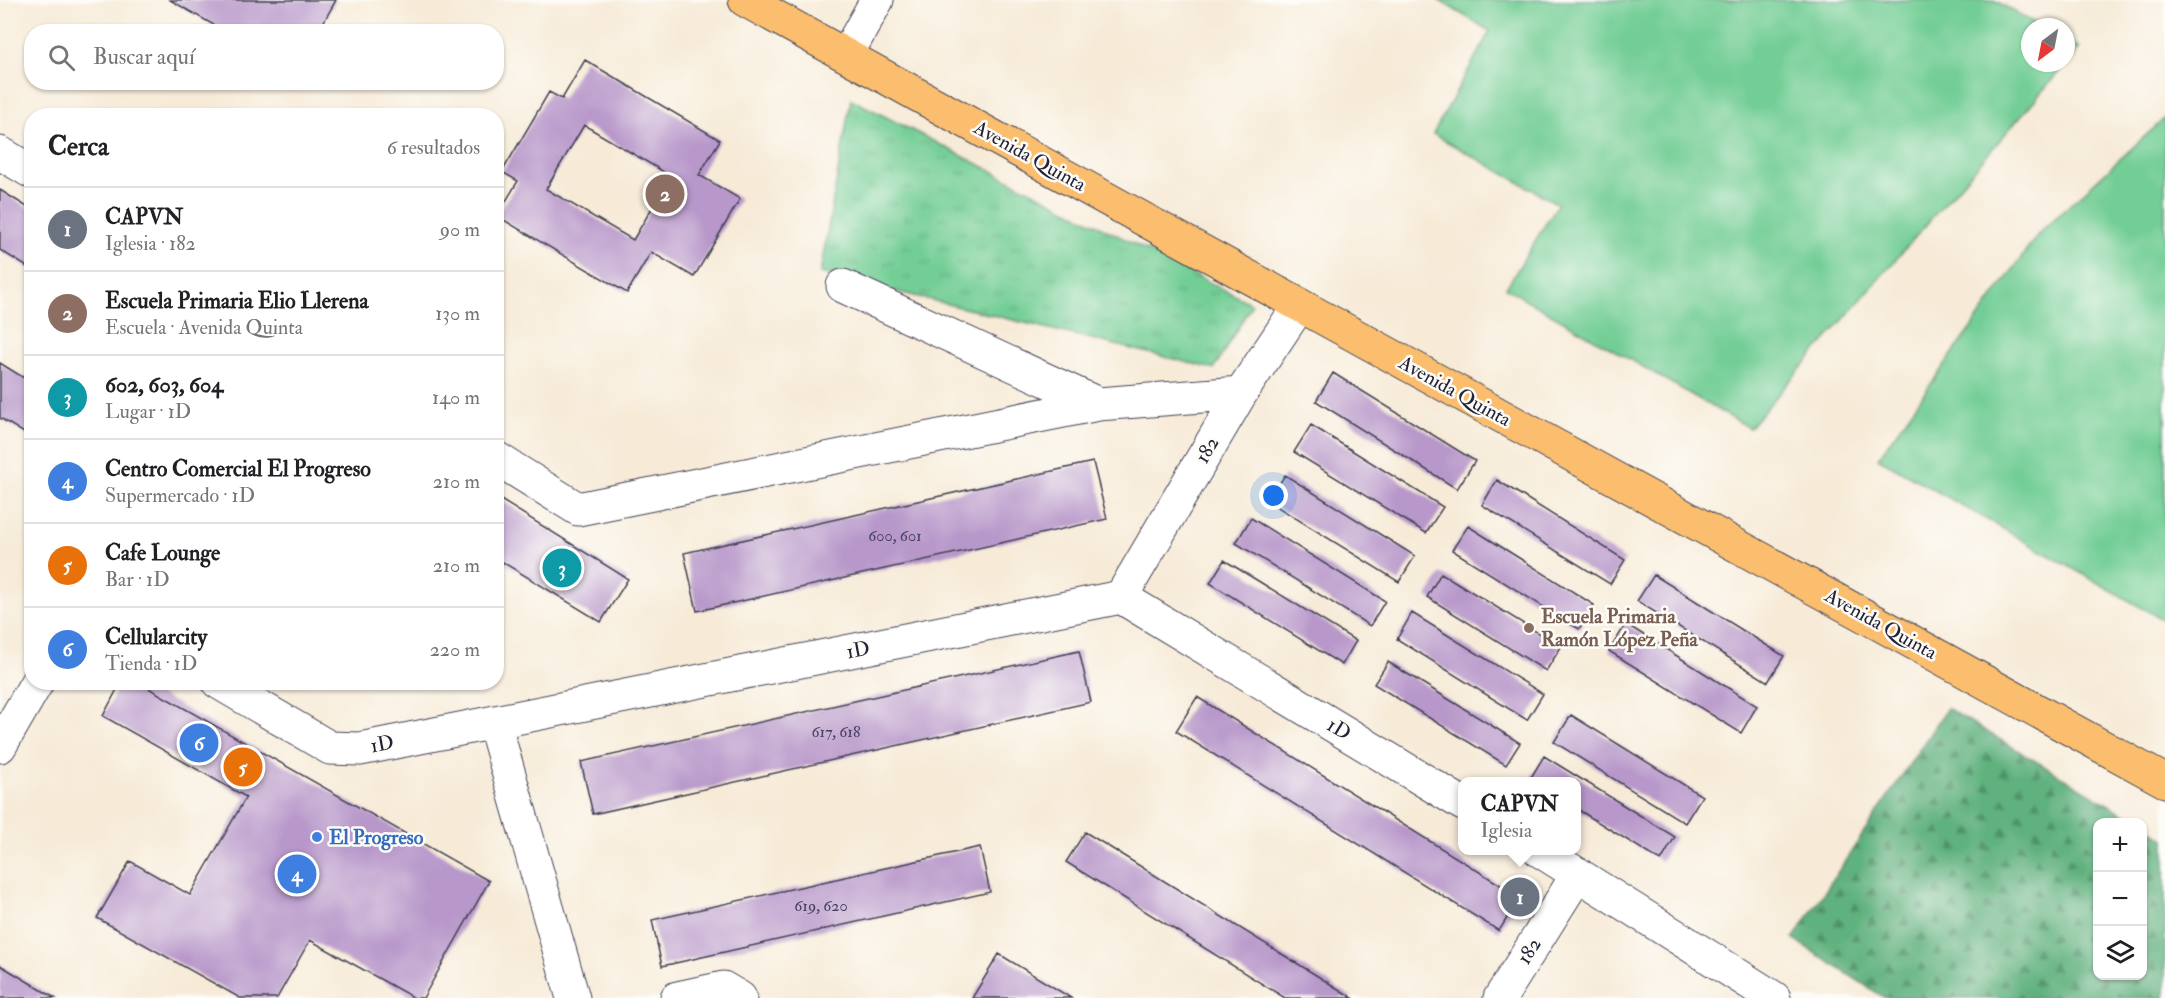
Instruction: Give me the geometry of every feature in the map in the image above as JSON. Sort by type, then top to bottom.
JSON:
[{"type":"main road","name":"Avenida Quinta","points":[[746,0],[2165,781]]},
{"type":"street","points":[[847,54],[877,0]]},
{"type":"street","points":[[0,153],[24,167]]},
{"type":"street","points":[[843,286],[1098,404]]},
{"type":"street","name":"182","points":[[1121,597],[1240,393],[1299,306]]},
{"type":"street","points":[[504,463],[578,509],[1098,404],[1240,393]]},
{"type":"street","name":"1D","points":[[232,690],[330,748],[360,748],[1121,597],[1458,801]]},
{"type":"street","points":[[0,746],[32,690]]},
{"type":"street","points":[[494,722],[573,998]]},
{"type":"street","points":[[1547,855],[1774,998]]},
{"type":"street","name":"182","points":[[1500,998],[1578,874]]},
{"type":"street","points":[[677,998],[723,988],[740,998]]},
{"type":"green space","points":[[1438,0],[1994,0],[2026,18],[2021,18],[2021,72],[2059,72],[1749,428],[1506,288],[1558,204],[1433,134],[1490,31]]},
{"type":"green space","points":[[851,99],[1252,304],[1214,369],[820,273]]},
{"type":"green space","points":[[2165,118],[2165,621],[1878,458],[2039,233]]},
{"type":"green space","points":[[1947,708],[2131,818],[2093,818],[2093,980],[2147,980],[2147,828],[2165,839],[2165,998],[1885,998],[1793,939]]},
{"type":"building","points":[[170,0],[336,0],[322,24],[212,24]]},
{"type":"building","points":[[585,60],[720,140],[699,175],[740,199],[694,277],[651,252],[627,293],[504,220],[504,204],[518,181],[504,173],[504,169],[549,92],[562,99]],"holes":[[[584,125],[671,176],[633,240],[546,189]]]},
{"type":"building","points":[[0,190],[24,205],[24,265],[0,250]]},
{"type":"building","points":[[0,363],[24,378],[24,433],[0,418]]},
{"type":"building","points":[[1333,373],[1475,461],[1457,489],[1316,401]]},
{"type":"building","points":[[1311,425],[1443,507],[1426,533],[1294,452]]},
{"type":"building","points":[[1093,462],[1107,519],[697,611],[684,553]]},
{"type":"building","points":[[1285,475],[1415,556],[1399,582],[1268,501]]},
{"type":"building","points":[[1497,480],[1625,560],[1610,584],[1482,505]]},
{"type":"building","points":[[504,502],[628,579],[601,622],[504,563]]},
{"type":"building","points":[[1251,518],[1385,601],[1370,626],[1236,543]]},
{"type":"building","points":[[1468,526],[1594,605],[1579,629],[1452,550]]},
{"type":"building","points":[[1224,560],[1356,641],[1342,665],[1210,583]]},
{"type":"building","points":[[1441,573],[1561,647],[1546,671],[1427,597]]},
{"type":"building","points":[[1654,575],[1784,656],[1768,682],[1637,601]]},
{"type":"building","points":[[1412,613],[1543,694],[1527,720],[1397,639]]},
{"type":"building","points":[[1626,624],[1757,706],[1741,733],[1609,651]]},
{"type":"building","points":[[1079,651],[1091,702],[593,814],[581,762]]},
{"type":"building","points":[[1388,662],[1520,743],[1506,765],[1374,684]]},
{"type":"building","name":"El Progreso","points":[[117,690],[152,690],[489,881],[423,998],[414,998],[310,940],[277,998],[240,998],[97,918],[130,861],[190,895],[246,797],[103,716]]},
{"type":"building","points":[[1197,697],[1520,897],[1499,931],[1176,731]]},
{"type":"building","points":[[1571,715],[1702,796],[1685,823],[1554,742]]},
{"type":"building","points":[[1544,756],[1578,777],[1531,777]]},
{"type":"building","points":[[1581,779],[1675,837],[1661,861],[1581,811]]},
{"type":"building","points":[[1085,832],[1353,998],[1285,998],[1066,862]]},
{"type":"building","points":[[980,847],[990,892],[662,966],[652,920]]},
{"type":"building","points":[[999,954],[1071,998],[972,998]]},
{"type":"building","points":[[0,965],[55,998],[0,998]]},
{"type":"place","name":"Escuela Primaria Elio Llerena","points":[[665,194]]},
{"type":"place","name":"602, 603, 604","points":[[562,568]]},
{"type":"place","name":"Escuela Primaria Ramón López Peña","points":[[1529,628]]},
{"type":"place","name":"Cellularcity","points":[[199,743]]},
{"type":"place","name":"Cafe Lounge","points":[[243,767]]},
{"type":"place","name":"El Progreso","points":[[317,837]]},
{"type":"place","name":"Centro Comercial El Progreso","points":[[297,874]]},
{"type":"place","name":"CAPVN","points":[[1520,897]]}]
